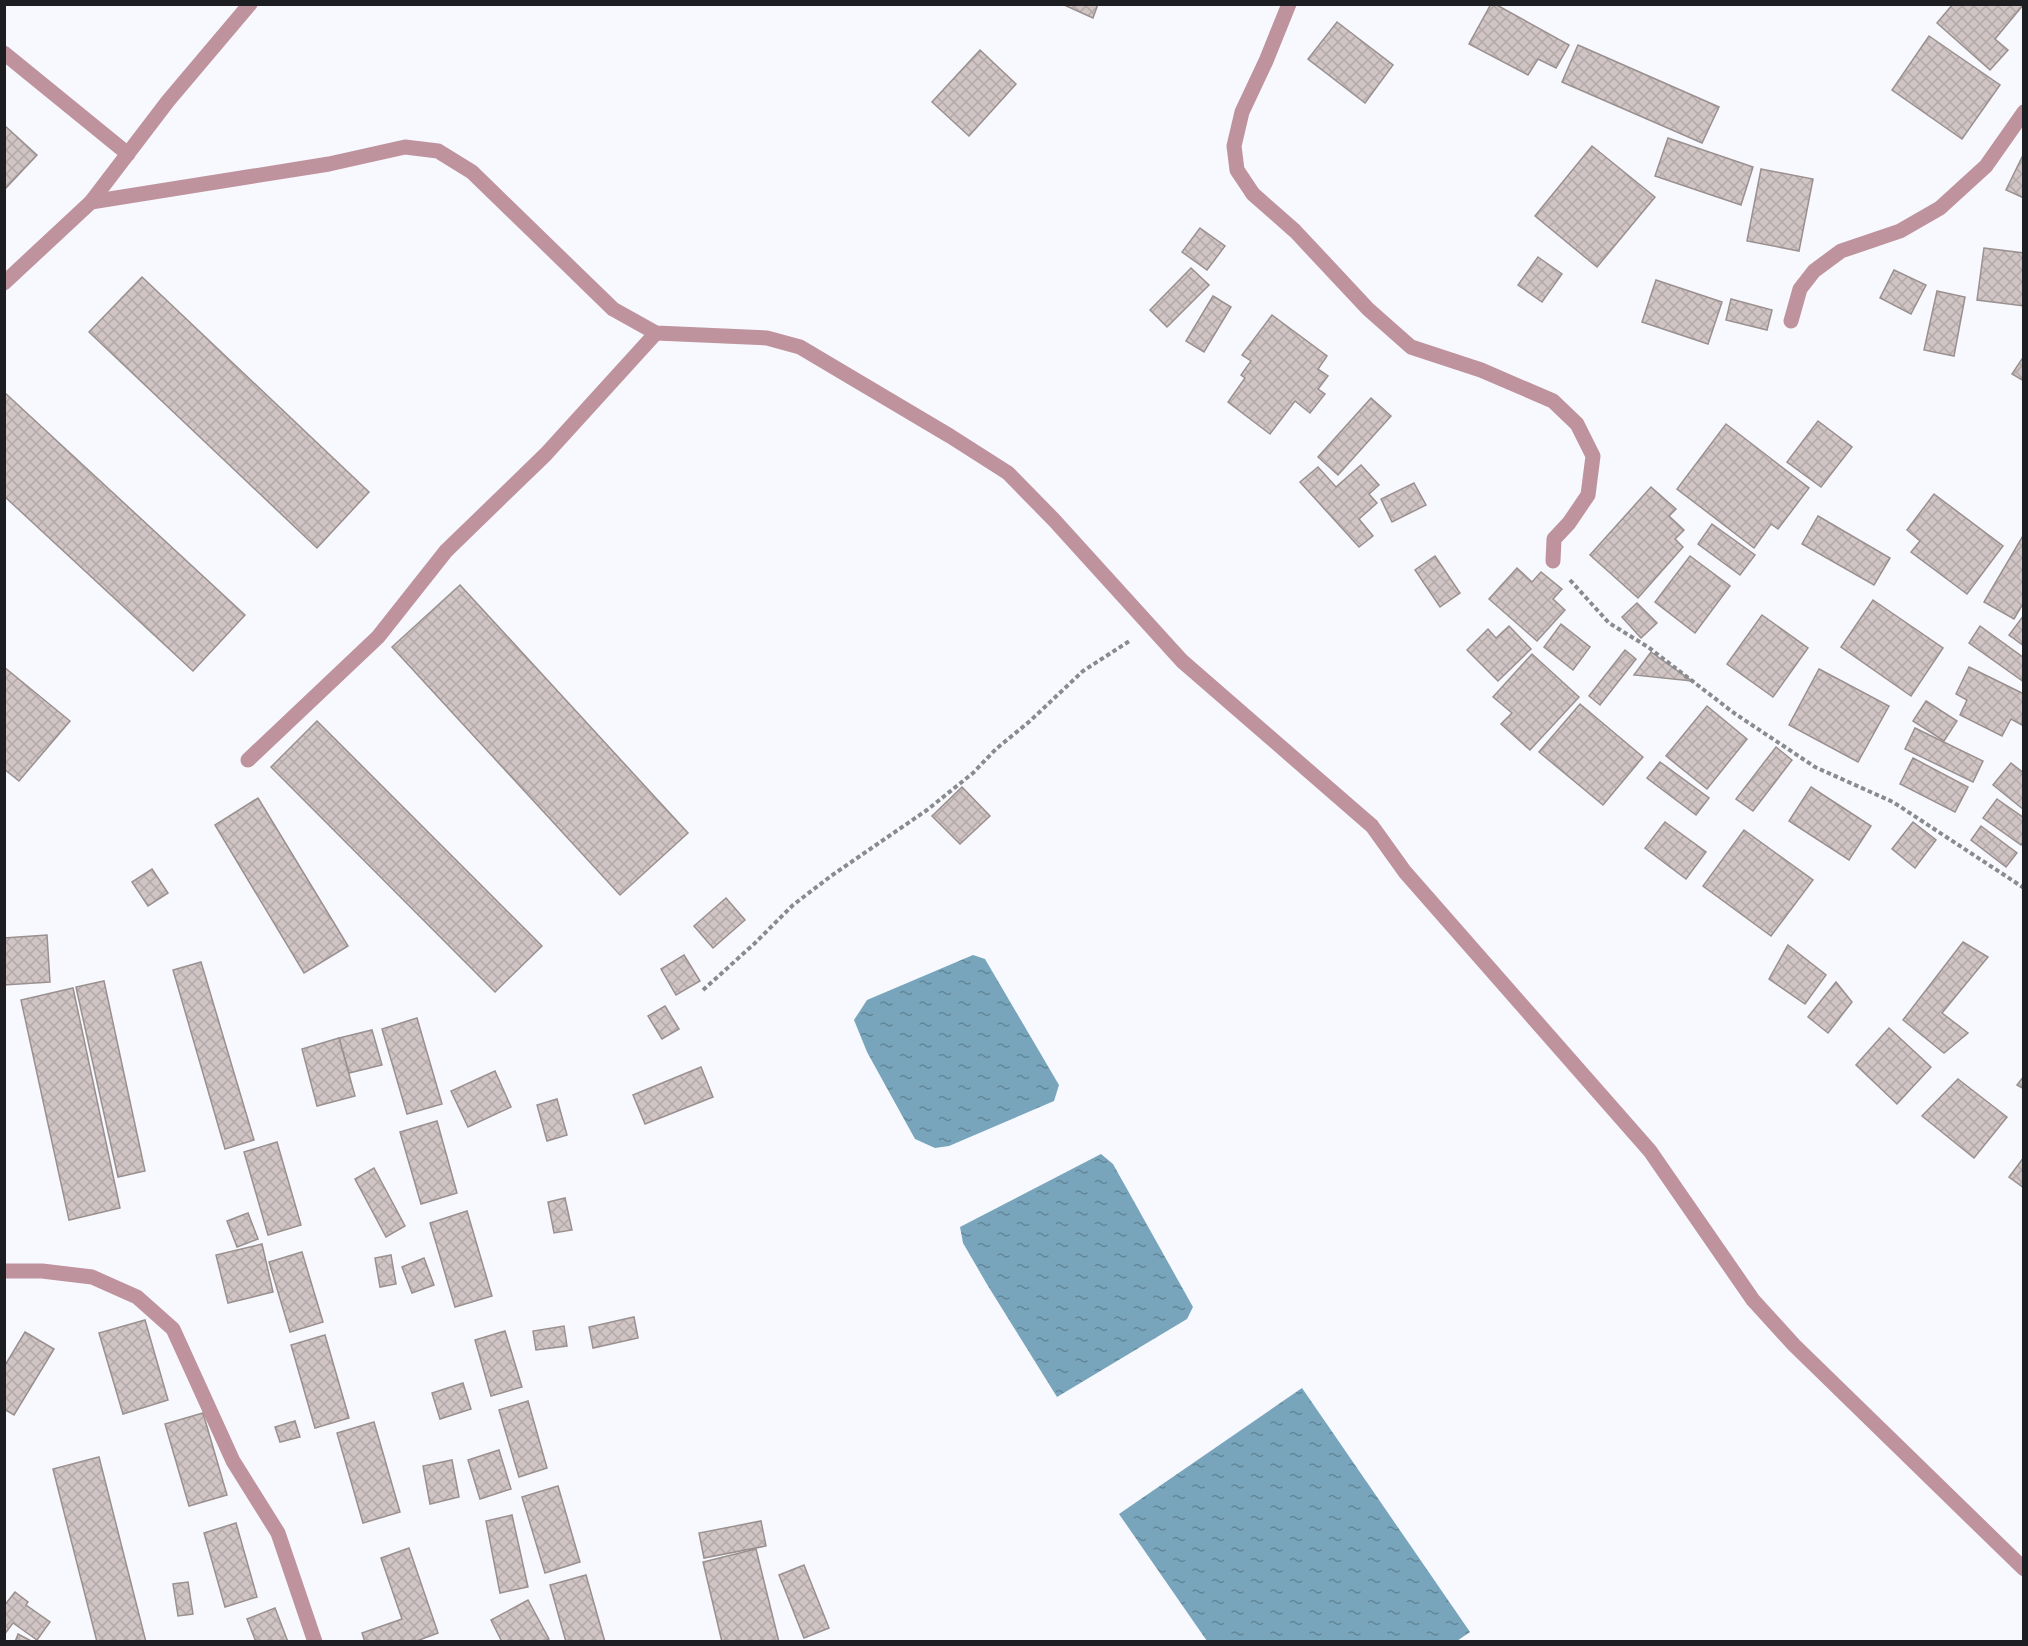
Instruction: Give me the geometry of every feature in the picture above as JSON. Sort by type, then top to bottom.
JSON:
[{"type":"street","points":[[4,283],[91,202],[168,101],[250,4]]},
{"type":"street","points":[[1289,4],[1242,112],[1234,146],[1237,170],[1253,194],[1295,231],[1368,309],[1411,347],[1481,370],[1553,401],[1577,424],[1593,456],[1588,495],[1569,523],[1554,539],[1553,561]]},
{"type":"street","points":[[4,53],[128,154]]},
{"type":"street","points":[[1791,321],[1800,289],[1814,271],[1841,250],[1900,231],[1940,208],[1986,166],[2024,112]]},
{"type":"street","points":[[91,202],[328,164],[405,147],[438,151],[472,172],[613,309],[656,333],[767,338],[800,347],[951,436],[1008,473],[1054,520],[1182,661],[1372,826],[1405,872],[1650,1151],[1754,1300],[1794,1345],[2024,1569]]},
{"type":"street","points":[[248,760],[378,637],[446,550],[546,454],[656,333]]},
{"type":"street","points":[[4,1270],[42,1271],[92,1277],[136,1297],[173,1329],[233,1461],[278,1533],[315,1641]]},
{"type":"path","points":[[1553,561],[1609,623],[1648,648],[1734,713],[1815,767],[1893,802],[2024,888]]},
{"type":"path","points":[[702,990],[754,944],[793,905],[840,869],[927,810],[973,773],[996,749],[1030,721],[1083,671],[1151,627]]},
{"type":"water","points":[[973,955],[985,959],[1059,1085],[1054,1101],[949,1146],[935,1148],[915,1139],[867,1052],[854,1020],[867,1000]]},
{"type":"water","points":[[1101,1154],[1113,1164],[1193,1307],[1187,1319],[1057,1397],[963,1243],[960,1227]]},
{"type":"water","points":[[1302,1388],[1470,1632],[1457,1641],[1207,1641],[1119,1514]]},
{"type":"building","points":[[1062,4],[1098,4],[1093,18]]},
{"type":"building","points":[[1491,4],[1495,4],[1569,45],[1556,68],[1538,59],[1528,75],[1469,44]]},
{"type":"building","points":[[1953,4],[2024,4],[1995,39],[2008,50],[1990,70],[1937,23]]},
{"type":"building","points":[[1337,22],[1393,65],[1365,103],[1308,59]]},
{"type":"building","points":[[1929,36],[2000,85],[1962,139],[1892,90]]},
{"type":"building","points":[[1578,45],[1719,107],[1702,143],[1562,82]]},
{"type":"building","points":[[980,50],[1016,84],[969,136],[932,102]]},
{"type":"building","points":[[4,125],[37,155],[4,190]]},
{"type":"building","points":[[1668,138],[1753,167],[1741,205],[1655,176]]},
{"type":"building","points":[[1592,146],[1655,197],[1597,267],[1535,216]]},
{"type":"building","points":[[2024,153],[2024,198],[2006,190]]},
{"type":"building","points":[[1761,169],[1813,179],[1799,251],[1747,241]]},
{"type":"building","points":[[1200,228],[1225,246],[1207,270],[1182,252]]},
{"type":"building","points":[[1984,248],[2024,253],[2024,306],[1977,300]]},
{"type":"building","points":[[1538,257],[1562,274],[1542,302],[1518,285]]},
{"type":"building","points":[[1191,268],[1209,285],[1167,327],[1150,310]]},
{"type":"building","points":[[1894,270],[1926,285],[1911,314],[1880,298]]},
{"type":"building","points":[[142,277],[369,492],[317,548],[89,332]]},
{"type":"building","points":[[1656,280],[1722,302],[1708,344],[1642,322]]},
{"type":"building","points":[[1937,291],[1965,297],[1954,356],[1924,350]]},
{"type":"building","points":[[1213,296],[1231,307],[1204,352],[1186,341]]},
{"type":"building","points":[[1731,299],[1772,310],[1767,330],[1726,320]]},
{"type":"building","points":[[1272,315],[1327,356],[1318,369],[1328,376],[1318,389],[1325,394],[1310,413],[1295,401],[1270,434],[1228,402],[1245,378],[1241,375],[1251,361],[1242,355]]},
{"type":"building","points":[[2024,356],[2024,381],[2012,374]]},
{"type":"building","points":[[4,392],[245,615],[193,671],[4,496]]},
{"type":"building","points":[[1371,398],[1391,416],[1338,475],[1318,457]]},
{"type":"building","points":[[1818,421],[1852,447],[1821,487],[1787,462]]},
{"type":"building","points":[[1726,424],[1809,488],[1778,529],[1771,524],[1754,548],[1677,489]]},
{"type":"building","points":[[1361,465],[1379,485],[1369,494],[1377,503],[1359,519],[1373,536],[1359,547],[1300,482],[1318,467],[1336,487]]},
{"type":"building","points":[[1414,483],[1426,505],[1392,522],[1381,499]]},
{"type":"building","points":[[1651,487],[1676,509],[1669,516],[1684,530],[1675,539],[1683,547],[1638,598],[1590,555]]},
{"type":"building","points":[[1934,494],[2003,546],[1967,594],[1911,552],[1920,541],[1907,530]]},
{"type":"building","points":[[1818,516],[1890,558],[1874,585],[1802,544]]},
{"type":"building","points":[[1712,524],[1755,555],[1740,575],[1698,544]]},
{"type":"building","points":[[2024,534],[2024,602],[2014,619],[1984,602]]},
{"type":"building","points":[[1435,556],[1460,593],[1440,607],[1415,570]]},
{"type":"building","points":[[1690,556],[1730,586],[1695,633],[1655,602]]},
{"type":"building","points":[[1517,568],[1532,582],[1541,572],[1562,589],[1553,599],[1565,610],[1537,641],[1489,599]]},
{"type":"building","points":[[460,585],[688,833],[620,895],[392,647]]},
{"type":"building","points":[[1873,600],[1943,648],[1911,696],[1841,647]]},
{"type":"building","points":[[1637,603],[1657,623],[1641,638],[1622,617]]},
{"type":"building","points":[[1762,615],[1808,648],[1773,697],[1727,664]]},
{"type":"building","points":[[2024,615],[2024,646],[2009,635]]},
{"type":"building","points":[[1561,624],[1590,647],[1573,670],[1544,647]]},
{"type":"building","points":[[1509,626],[1531,649],[1498,681],[1467,650],[1488,629],[1496,638]]},
{"type":"building","points":[[1980,626],[2024,658],[2024,682],[1969,643]]},
{"type":"building","points":[[1625,650],[1636,659],[1600,705],[1589,696]]},
{"type":"building","points":[[1651,652],[1692,681],[1634,675]]},
{"type":"building","points":[[1532,654],[1579,697],[1530,750],[1501,724],[1512,713],[1493,697]]},
{"type":"building","points":[[4,667],[70,721],[19,781],[4,769]]},
{"type":"building","points":[[1969,667],[2024,694],[2022,725],[2011,719],[2002,736],[1960,715],[1967,700],[1956,694]]},
{"type":"building","points":[[1819,669],[1889,706],[1858,762],[1789,725]]},
{"type":"building","points":[[1926,701],[1957,721],[1944,741],[1913,721]]},
{"type":"building","points":[[1580,704],[1643,757],[1603,805],[1539,752]]},
{"type":"building","points":[[1707,706],[1747,739],[1707,789],[1666,756]]},
{"type":"building","points":[[317,721],[542,946],[495,992],[271,767]]},
{"type":"building","points":[[1915,728],[1983,761],[1973,782],[1905,749]]},
{"type":"building","points":[[1776,747],[1792,760],[1753,811],[1736,799]]},
{"type":"building","points":[[1913,758],[1968,787],[1955,812],[1900,784]]},
{"type":"building","points":[[1660,762],[1709,798],[1696,815],[1647,778]]},
{"type":"building","points":[[2011,763],[2024,773],[2024,810],[1993,785]]},
{"type":"building","points":[[962,787],[990,816],[960,844],[932,816]]},
{"type":"building","points":[[1811,787],[1871,826],[1849,860],[1789,821]]},
{"type":"building","points":[[258,798],[348,946],[304,973],[215,825]]},
{"type":"building","points":[[1997,799],[2024,818],[2024,841],[2021,845],[1983,818]]},
{"type":"building","points":[[1665,822],[1706,852],[1686,879],[1645,848]]},
{"type":"building","points":[[1913,822],[1936,840],[1915,868],[1892,849]]},
{"type":"building","points":[[1981,826],[2017,853],[2006,867],[1971,840]]},
{"type":"building","points":[[1744,830],[1813,880],[1771,936],[1703,886]]},
{"type":"building","points":[[152,869],[168,893],[148,906],[132,882]]},
{"type":"building","points":[[726,898],[745,920],[713,948],[694,926]]},
{"type":"building","points":[[47,935],[50,982],[4,985],[4,938]]},
{"type":"building","points":[[1963,942],[1988,957],[1942,1013],[1968,1033],[1944,1053],[1903,1020]]},
{"type":"building","points":[[1788,945],[1826,975],[1805,1004],[1769,979]]},
{"type":"building","points":[[684,955],[700,981],[676,995],[661,969]]},
{"type":"building","points":[[201,962],[254,1140],[225,1149],[173,970]]},
{"type":"building","points":[[104,981],[145,1171],[118,1177],[76,987]]},
{"type":"building","points":[[1836,982],[1852,1002],[1828,1033],[1808,1017]]},
{"type":"building","points":[[73,988],[120,1208],[69,1220],[21,1000]]},
{"type":"building","points":[[665,1006],[679,1029],[662,1039],[648,1016]]},
{"type":"building","points":[[417,1018],[442,1104],[407,1114],[382,1029]]},
{"type":"building","points":[[1889,1028],[1931,1067],[1897,1104],[1856,1065]]},
{"type":"building","points":[[372,1030],[382,1065],[349,1073],[339,1038]]},
{"type":"building","points":[[339,1038],[355,1096],[317,1106],[302,1049]]},
{"type":"building","points":[[701,1067],[713,1097],[645,1124],[633,1095]]},
{"type":"building","points":[[495,1071],[511,1107],[468,1127],[451,1091]]},
{"type":"building","points":[[2024,1076],[2024,1089],[2017,1085]]},
{"type":"building","points":[[1958,1079],[2007,1117],[1974,1158],[1922,1116]]},
{"type":"building","points":[[557,1099],[567,1135],[547,1141],[537,1105]]},
{"type":"building","points":[[437,1121],[457,1193],[421,1204],[400,1132]]},
{"type":"building","points":[[277,1142],[301,1225],[268,1235],[244,1152]]},
{"type":"building","points":[[2024,1157],[2024,1188],[2009,1177]]},
{"type":"building","points":[[374,1168],[405,1226],[386,1237],[355,1179]]},
{"type":"building","points":[[565,1198],[572,1230],[554,1233],[548,1202]]},
{"type":"building","points":[[467,1211],[492,1296],[455,1307],[430,1223]]},
{"type":"building","points":[[248,1213],[258,1239],[237,1247],[227,1221]]},
{"type":"building","points":[[262,1244],[273,1292],[228,1303],[216,1255]]},
{"type":"building","points":[[302,1252],[323,1322],[290,1332],[269,1262]]},
{"type":"building","points":[[391,1255],[396,1284],[380,1287],[375,1258]]},
{"type":"building","points":[[424,1258],[434,1285],[412,1293],[402,1267]]},
{"type":"building","points":[[634,1317],[638,1338],[593,1348],[589,1327]]},
{"type":"building","points":[[145,1320],[168,1400],[123,1414],[99,1333]]},
{"type":"building","points":[[564,1326],[567,1346],[536,1350],[533,1331]]},
{"type":"building","points":[[505,1331],[522,1387],[491,1396],[475,1340]]},
{"type":"building","points":[[25,1332],[54,1349],[14,1415],[4,1409],[4,1367]]},
{"type":"building","points":[[325,1335],[349,1418],[315,1428],[291,1345]]},
{"type":"building","points":[[463,1383],[471,1409],[440,1419],[432,1393]]},
{"type":"building","points":[[528,1401],[547,1468],[519,1477],[499,1410]]},
{"type":"building","points":[[203,1413],[227,1495],[189,1506],[165,1424]]},
{"type":"building","points":[[295,1421],[300,1437],[280,1442],[275,1427]]},
{"type":"building","points":[[374,1422],[400,1512],[363,1523],[337,1433]]},
{"type":"building","points":[[499,1450],[511,1489],[480,1499],[468,1460]]},
{"type":"building","points":[[99,1457],[146,1642],[97,1642],[53,1469]]},
{"type":"building","points":[[452,1460],[459,1497],[430,1504],[423,1466]]},
{"type":"building","points":[[558,1486],[580,1562],[545,1573],[522,1497]]},
{"type":"building","points":[[512,1515],[528,1587],[500,1593],[486,1521]]},
{"type":"building","points":[[761,1521],[766,1546],[704,1558],[699,1533]]},
{"type":"building","points":[[236,1523],[257,1597],[225,1607],[204,1533]]},
{"type":"building","points":[[409,1548],[438,1633],[414,1642],[365,1642],[362,1633],[402,1619],[381,1558]]},
{"type":"building","points":[[756,1549],[779,1642],[722,1642],[703,1562]]},
{"type":"building","points":[[804,1565],[829,1628],[804,1638],[779,1575]]},
{"type":"building","points":[[586,1575],[605,1642],[566,1642],[550,1585]]},
{"type":"building","points":[[188,1582],[193,1614],[178,1616],[173,1584]]},
{"type":"building","points":[[15,1592],[28,1602],[26,1605],[50,1622],[37,1640],[13,1623],[4,1635],[4,1606]]},
{"type":"building","points":[[528,1600],[549,1639],[544,1642],[502,1642],[491,1620]]},
{"type":"building","points":[[275,1608],[288,1642],[256,1642],[247,1619]]},
{"type":"building","points":[[18,1634],[33,1642],[15,1642]]}]
